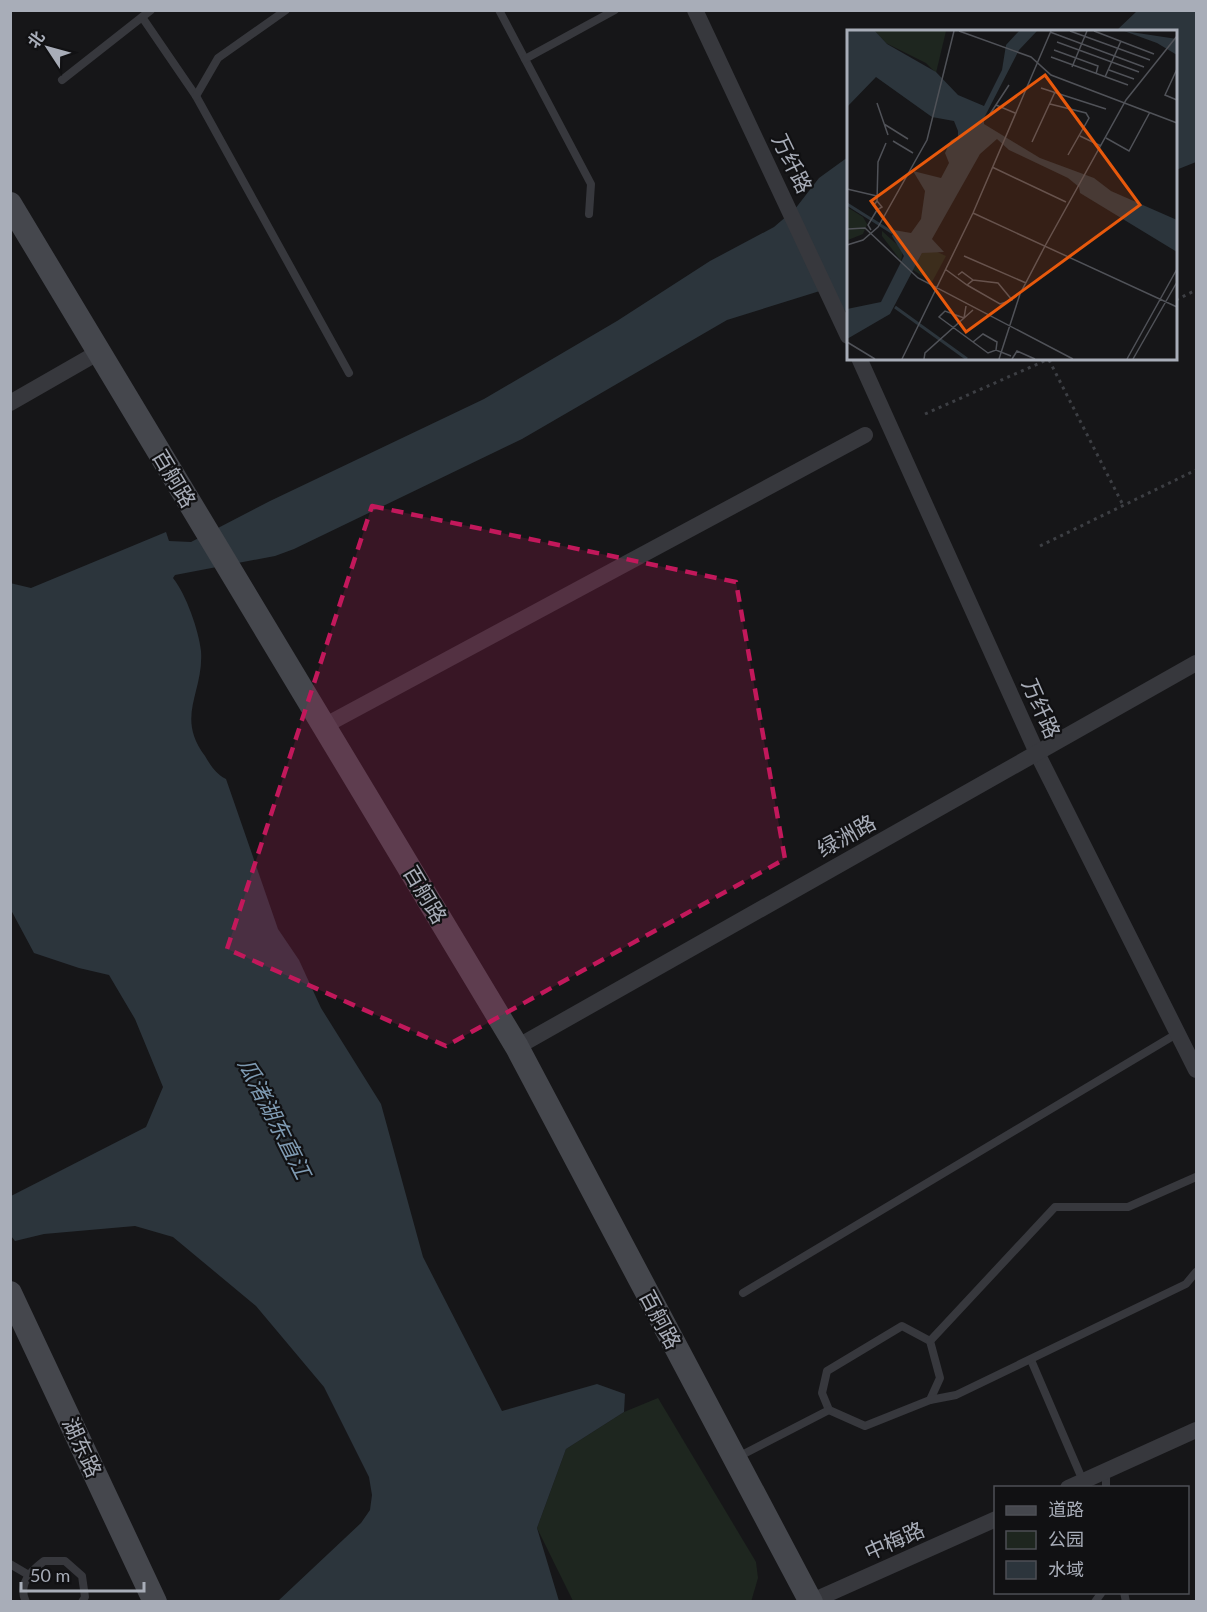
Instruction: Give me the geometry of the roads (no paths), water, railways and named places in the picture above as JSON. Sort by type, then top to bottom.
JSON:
[{"type":"street","name":"万纤路","points":[[695,10],[847,332]]},
{"type":"street","name":"百舸路","points":[[10,204],[517,1047],[811,1601]]},
{"type":"street","points":[[10,403],[99,352]]},
{"type":"street","name":"万纤路","points":[[860,360],[1037,753],[1197,1070]]},
{"type":"street","points":[[324,726],[865,435]]},
{"type":"street","name":"绿洲路","points":[[517,1047],[1197,663]]},
{"type":"street","name":"湖东路","points":[[10,1293],[154,1602]]},
{"type":"street","points":[[1075,1484],[1197,1430]]},
{"type":"street","name":"中梅路","points":[[811,1601],[994,1521]]},
{"type":"lane","points":[[62,80],[151,10]]},
{"type":"lane","points":[[196,96],[218,58],[286,10]]},
{"type":"lane","points":[[499,10],[591,184],[589,214]]},
{"type":"lane","points":[[525,59],[615,10]]},
{"type":"lane","points":[[142,17],[196,96],[349,374]]},
{"type":"lane","points":[[743,1293],[1178,1033]]},
{"type":"lane","points":[[930,1341],[1055,1207],[1128,1207],[1197,1177]]},
{"type":"lane","points":[[930,1400],[940,1378],[930,1341],[902,1326],[826,1371],[822,1393],[829,1410],[865,1426],[930,1400],[956,1395],[1186,1284],[1197,1272]]},
{"type":"lane","points":[[1031,1360],[1075,1484]]},
{"type":"lane","points":[[735,1459],[829,1410]]},
{"type":"lane","points":[[1106,1486],[1107,1470]]},
{"type":"lane","points":[[26,1602],[23,1596],[27,1574],[44,1561],[66,1561],[82,1575],[85,1597],[82,1602]]},
{"type":"lane","points":[[10,1564],[27,1574]]},
{"type":"water","points":[[1137,11],[1196,11],[1196,162],[1177,170],[1177,30],[1117,30]]},
{"type":"water","name":"瓜渚湖东直江","points":[[847,158],[847,312],[823,290],[727,320],[522,439],[294,549],[275,556],[175,575],[173,578],[183,593],[191,613],[201,651],[199,680],[191,716],[196,742],[209,763],[219,775],[226,779],[278,929],[299,960],[321,1008],[381,1104],[423,1257],[502,1411],[597,1384],[625,1394],[624,1412],[566,1449],[537,1528],[559,1601],[278,1601],[361,1523],[370,1510],[372,1495],[369,1477],[324,1387],[256,1306],[173,1237],[135,1226],[44,1234],[15,1241],[11,1236],[11,1196],[146,1127],[163,1087],[135,1019],[109,975],[34,953],[11,910],[10,583],[31,588],[166,532],[169,541],[191,542],[270,501],[484,399],[617,321],[710,261],[774,227],[795,209],[819,178]]}]
